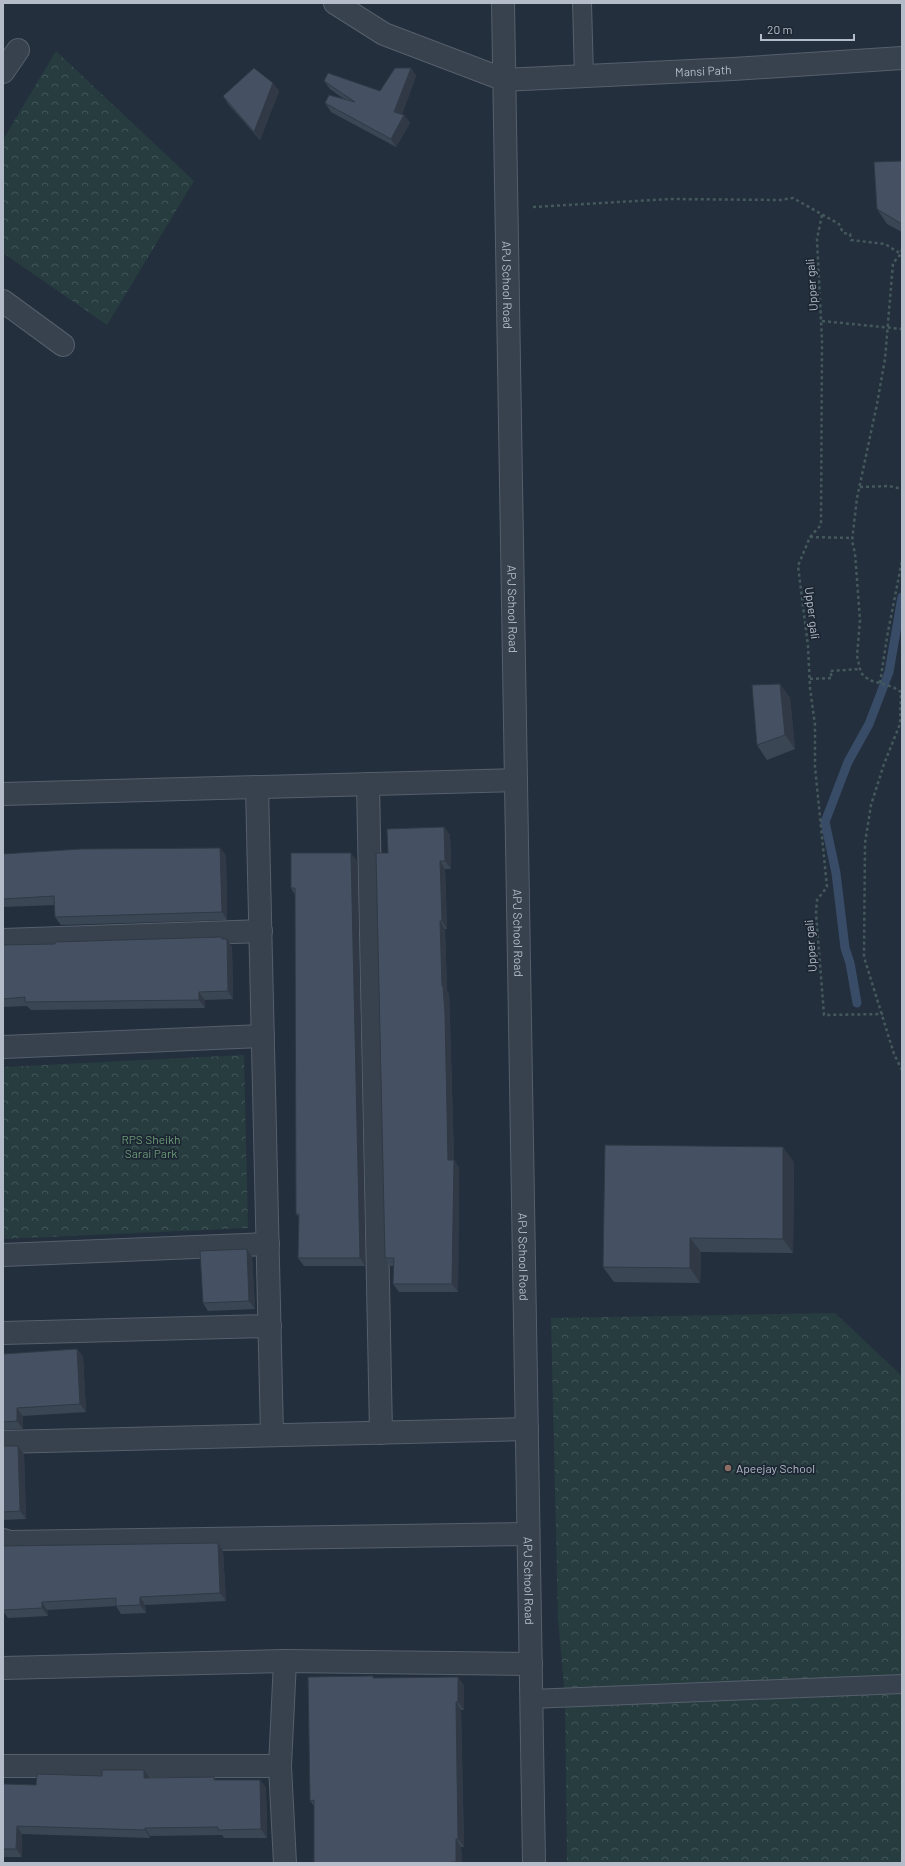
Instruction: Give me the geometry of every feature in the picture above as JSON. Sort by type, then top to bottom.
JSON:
[{"type":"street","points":[[334,3],[384,34],[505,80]]},
{"type":"street","name":"APJ School Road","points":[[503,3],[508,208],[534,1863]]},
{"type":"street","points":[[3,72],[18,50]]},
{"type":"street","name":"Mansi Path","points":[[505,80],[584,77],[902,58]]},
{"type":"street","points":[[3,301],[63,345]]},
{"type":"street","points":[[3,794],[516,780]]},
{"type":"street","points":[[368,784],[381,1433]]},
{"type":"street","points":[[257,787],[272,1435]]},
{"type":"street","points":[[3,940],[261,931]]},
{"type":"street","points":[[3,1047],[263,1036]]},
{"type":"street","points":[[3,1255],[268,1244]]},
{"type":"street","points":[[3,1333],[270,1326]]},
{"type":"street","points":[[3,1442],[527,1429]]},
{"type":"street","points":[[3,1540],[9,1542],[528,1534]]},
{"type":"street","points":[[3,1668],[285,1661],[531,1664]]},
{"type":"street","points":[[285,1661],[280,1766],[285,1863]]},
{"type":"street","points":[[3,1766],[280,1766]]},
{"type":"lane","points":[[582,3],[584,77]]},
{"type":"lane","points":[[531,1699],[902,1684]]},
{"type":"path","points":[[508,208],[670,199],[780,200],[793,198],[839,224],[843,233],[850,234],[851,240],[885,244],[901,254]]},
{"type":"path","name":"Upper gali","points":[[822,215],[817,239],[822,321],[821,525],[810,537],[798,566],[808,646],[815,725],[815,767],[827,886],[817,900],[816,906],[824,1015],[882,1014]]},
{"type":"path","points":[[902,249],[901,254],[893,263],[885,359],[878,404],[860,487],[852,538],[855,553],[860,620],[857,656],[861,674],[869,680],[893,687],[901,692],[900,724],[884,764],[871,805],[865,843],[864,957],[894,1054],[902,1070]]},
{"type":"path","points":[[822,321],[888,326],[902,329]]},
{"type":"path","points":[[860,487],[890,486],[902,489]]},
{"type":"path","points":[[810,537],[852,538]]},
{"type":"path","points":[[880,683],[886,637],[902,561]]},
{"type":"path","points":[[810,679],[832,678],[830,671],[860,668]]},
{"type":"green space","points":[[56,51],[194,181],[107,325],[3,253],[3,140]]},
{"type":"green space","name":"RPS Sheikh Sarai Park","points":[[244,1055],[248,1228],[3,1239],[3,1067]]},
{"type":"green space","name":"Apeejay School","points":[[835,1313],[902,1376],[902,1863],[567,1863],[565,1698],[558,1619],[551,1318]]},
{"type":"building","points":[[254,68],[273,83],[254,132],[223,96]]},
{"type":"building","points":[[395,68],[411,68],[394,112],[404,115],[391,139],[325,103],[329,95],[355,102],[324,81],[328,73],[380,91]]},
{"type":"building","points":[[902,161],[902,224],[877,209],[874,162]]},
{"type":"building","points":[[780,684],[785,735],[757,745],[752,685]]},
{"type":"building","points":[[444,827],[445,861],[440,861],[442,921],[440,921],[442,986],[445,1014],[448,1160],[454,1160],[452,1284],[393,1284],[394,1258],[385,1258],[376,853],[388,853],[387,829]]},
{"type":"building","points":[[220,848],[222,912],[55,917],[54,896],[3,899],[3,854],[81,849]]},
{"type":"building","points":[[291,853],[351,853],[360,1258],[298,1258],[299,1214],[296,1214],[295,888],[291,888]]},
{"type":"building","points":[[222,937],[222,939],[227,939],[228,991],[199,992],[199,1000],[25,1002],[25,997],[3,999],[3,945]]},
{"type":"building","points":[[605,1145],[783,1147],[783,1239],[690,1238],[690,1268],[603,1267]]},
{"type":"building","points":[[247,1249],[249,1301],[203,1303],[200,1251]]},
{"type":"building","points":[[77,1349],[80,1404],[17,1408],[17,1421],[3,1422],[3,1354]]},
{"type":"building","points":[[3,1446],[18,1446],[20,1511],[3,1512]]},
{"type":"building","points":[[218,1543],[220,1593],[140,1597],[140,1605],[116,1606],[116,1598],[42,1602],[42,1608],[3,1610],[3,1546]]},
{"type":"building","points":[[373,1676],[373,1678],[458,1677],[458,1702],[456,1702],[458,1839],[456,1839],[456,1862],[314,1863],[314,1800],[310,1801],[308,1677]]},
{"type":"building","points":[[102,1770],[144,1770],[144,1778],[214,1777],[214,1780],[260,1780],[261,1829],[218,1830],[218,1827],[145,1828],[145,1830],[17,1826],[16,1849],[3,1849],[3,1784],[36,1785],[37,1774],[102,1776]]},
{"type":"waterway","points":[[857,1003],[850,963],[845,948],[836,873],[825,822],[848,762],[869,724],[889,672],[902,597]]},
{"type":"place","name":"Apeejay School","points":[[728,1468]]}]
